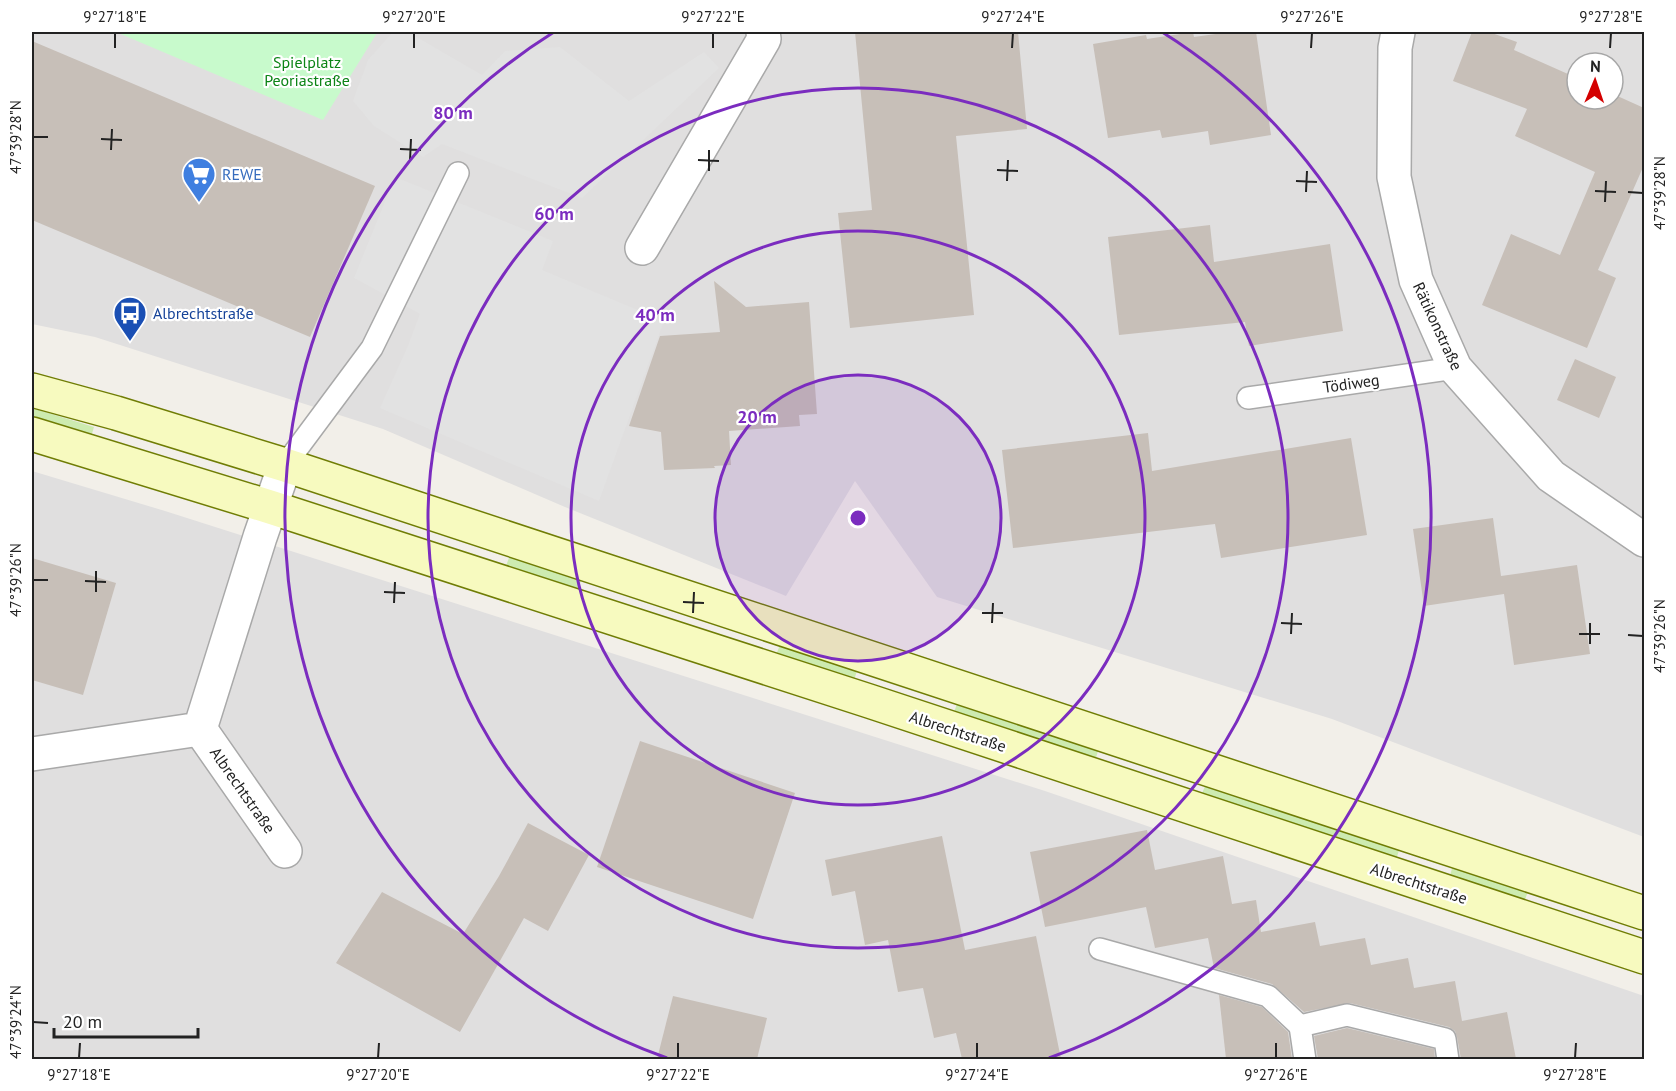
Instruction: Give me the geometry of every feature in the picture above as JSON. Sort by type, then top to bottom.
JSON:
[{"type":"main road","points":[[32,390],[116,413],[285,465],[1644,913]]},
{"type":"main road","name":"Albrechtstraße","points":[[32,434],[270,507],[1644,957]]},
{"type":"street","points":[[642,248],[764,39],[763,32]]},
{"type":"street","name":"Rätikonstraße","points":[[1398,32],[1395,48],[1394,177],[1416,280],[1455,368],[1551,476],[1644,540]]},
{"type":"street","name":"Albrechtstraße","points":[[200,729],[285,465]]},
{"type":"street","name":"Albrechtstraße","points":[[32,754],[200,729]]},
{"type":"street","name":"Albrechtstraße","points":[[200,729],[285,851]]},
{"type":"lane","points":[[285,465],[372,348],[458,173]]},
{"type":"lane","name":"Tödiweg","points":[[1248,398],[1455,368]]},
{"type":"lane","points":[[1100,949],[1268,996],[1300,1026],[1305,1059]]},
{"type":"lane","points":[[1300,1026],[1347,1015],[1445,1039],[1448,1059]]},
{"type":"shaded area","points":[[32,32],[1644,32],[1644,837],[1332,719],[937,597],[855,481],[786,596],[565,507],[383,429],[95,337],[32,324]]},
{"type":"shaded area","points":[[393,32],[408,32],[482,75],[505,51],[560,47],[629,101],[704,52],[719,68],[582,198],[442,144],[423,157],[374,126],[353,101],[368,60]]},
{"type":"shaded area","points":[[395,177],[553,241],[542,270],[664,321],[599,501],[380,408],[420,314],[354,278]]},
{"type":"shaded area","points":[[32,471],[165,511],[1045,791],[1644,996],[1644,1059],[32,1059]]},
{"type":"green space","name":"Spielplatz Peoriastraße","points":[[116,32],[375,32],[377,33],[323,120]]},
{"type":"green space","points":[[32,408],[94,427],[91,437],[32,419]]},
{"type":"green space","points":[[510,555],[581,581],[576,592],[506,566]]},
{"type":"green space","points":[[780,645],[857,671],[854,680],[776,655]]},
{"type":"green space","points":[[958,701],[1099,748],[1094,764],[952,718]]},
{"type":"green space","points":[[1205,786],[1400,848],[1395,862],[1200,799]]},
{"type":"green space","points":[[1453,865],[1528,891],[1523,906],[1449,879]]},
{"type":"building","points":[[855,32],[1018,32],[1027,129],[956,136],[974,315],[850,328],[838,213],[872,210]]},
{"type":"building","points":[[1193,32],[1194,37],[1230,32],[1256,32],[1271,135],[1210,145],[1208,131],[1162,138],[1160,130],[1108,138],[1093,44],[1146,35],[1147,39]]},
{"type":"building","points":[[1472,32],[1489,32],[1517,42],[1514,50],[1565,73],[1565,111],[1625,111],[1625,99],[1644,108],[1644,165],[1598,270],[1616,278],[1587,348],[1482,305],[1511,234],[1560,255],[1595,172],[1515,136],[1527,109],[1453,81]]},
{"type":"building","name":"REWE","points":[[32,41],[375,186],[310,337],[32,220]]},
{"type":"building","points":[[1210,225],[1214,262],[1330,244],[1343,331],[1249,346],[1245,322],[1119,335],[1108,237]]},
{"type":"building","points":[[714,281],[746,307],[809,302],[817,414],[799,415],[800,426],[729,431],[731,465],[714,466],[715,468],[664,470],[661,432],[629,426],[660,336],[720,332]]},
{"type":"building","points":[[1575,359],[1616,377],[1599,418],[1557,400]]},
{"type":"building","points":[[1148,433],[1152,471],[1351,438],[1367,535],[1221,558],[1215,524],[1013,548],[1002,450]]},
{"type":"building","points":[[1493,518],[1501,576],[1577,565],[1590,654],[1514,665],[1504,594],[1424,606],[1413,529]]},
{"type":"building","points":[[32,558],[116,583],[83,695],[32,680]]},
{"type":"building","points":[[640,741],[795,793],[753,919],[597,867]]},
{"type":"building","points":[[528,823],[589,855],[548,931],[524,918],[460,1032],[336,963],[382,892],[463,934]]},
{"type":"building","points":[[1147,830],[1155,870],[1223,856],[1232,904],[1256,900],[1261,932],[1315,922],[1320,946],[1365,938],[1371,965],[1408,958],[1414,988],[1455,981],[1462,1021],[1507,1012],[1516,1059],[1461,1059],[1455,1031],[1449,1027],[1350,1003],[1304,1012],[1272,984],[1214,968],[1208,938],[1155,948],[1146,907],[1045,927],[1030,852]]},
{"type":"building","points":[[942,836],[965,950],[1036,936],[1061,1059],[962,1059],[956,1033],[934,1038],[923,988],[898,992],[888,940],[865,945],[855,891],[832,896],[825,860]]},
{"type":"building","points":[[1219,995],[1262,1007],[1288,1032],[1292,1059],[1226,1059]]},
{"type":"building","points":[[673,996],[767,1018],[757,1059],[657,1059]]},
{"type":"building","points":[[1347,1028],[1434,1049],[1435,1059],[1318,1059],[1314,1036]]},
{"type":"place","name":"REWE","points":[[199,203]]},
{"type":"place","name":"Albrechtstraße","points":[[130,342]]}]
